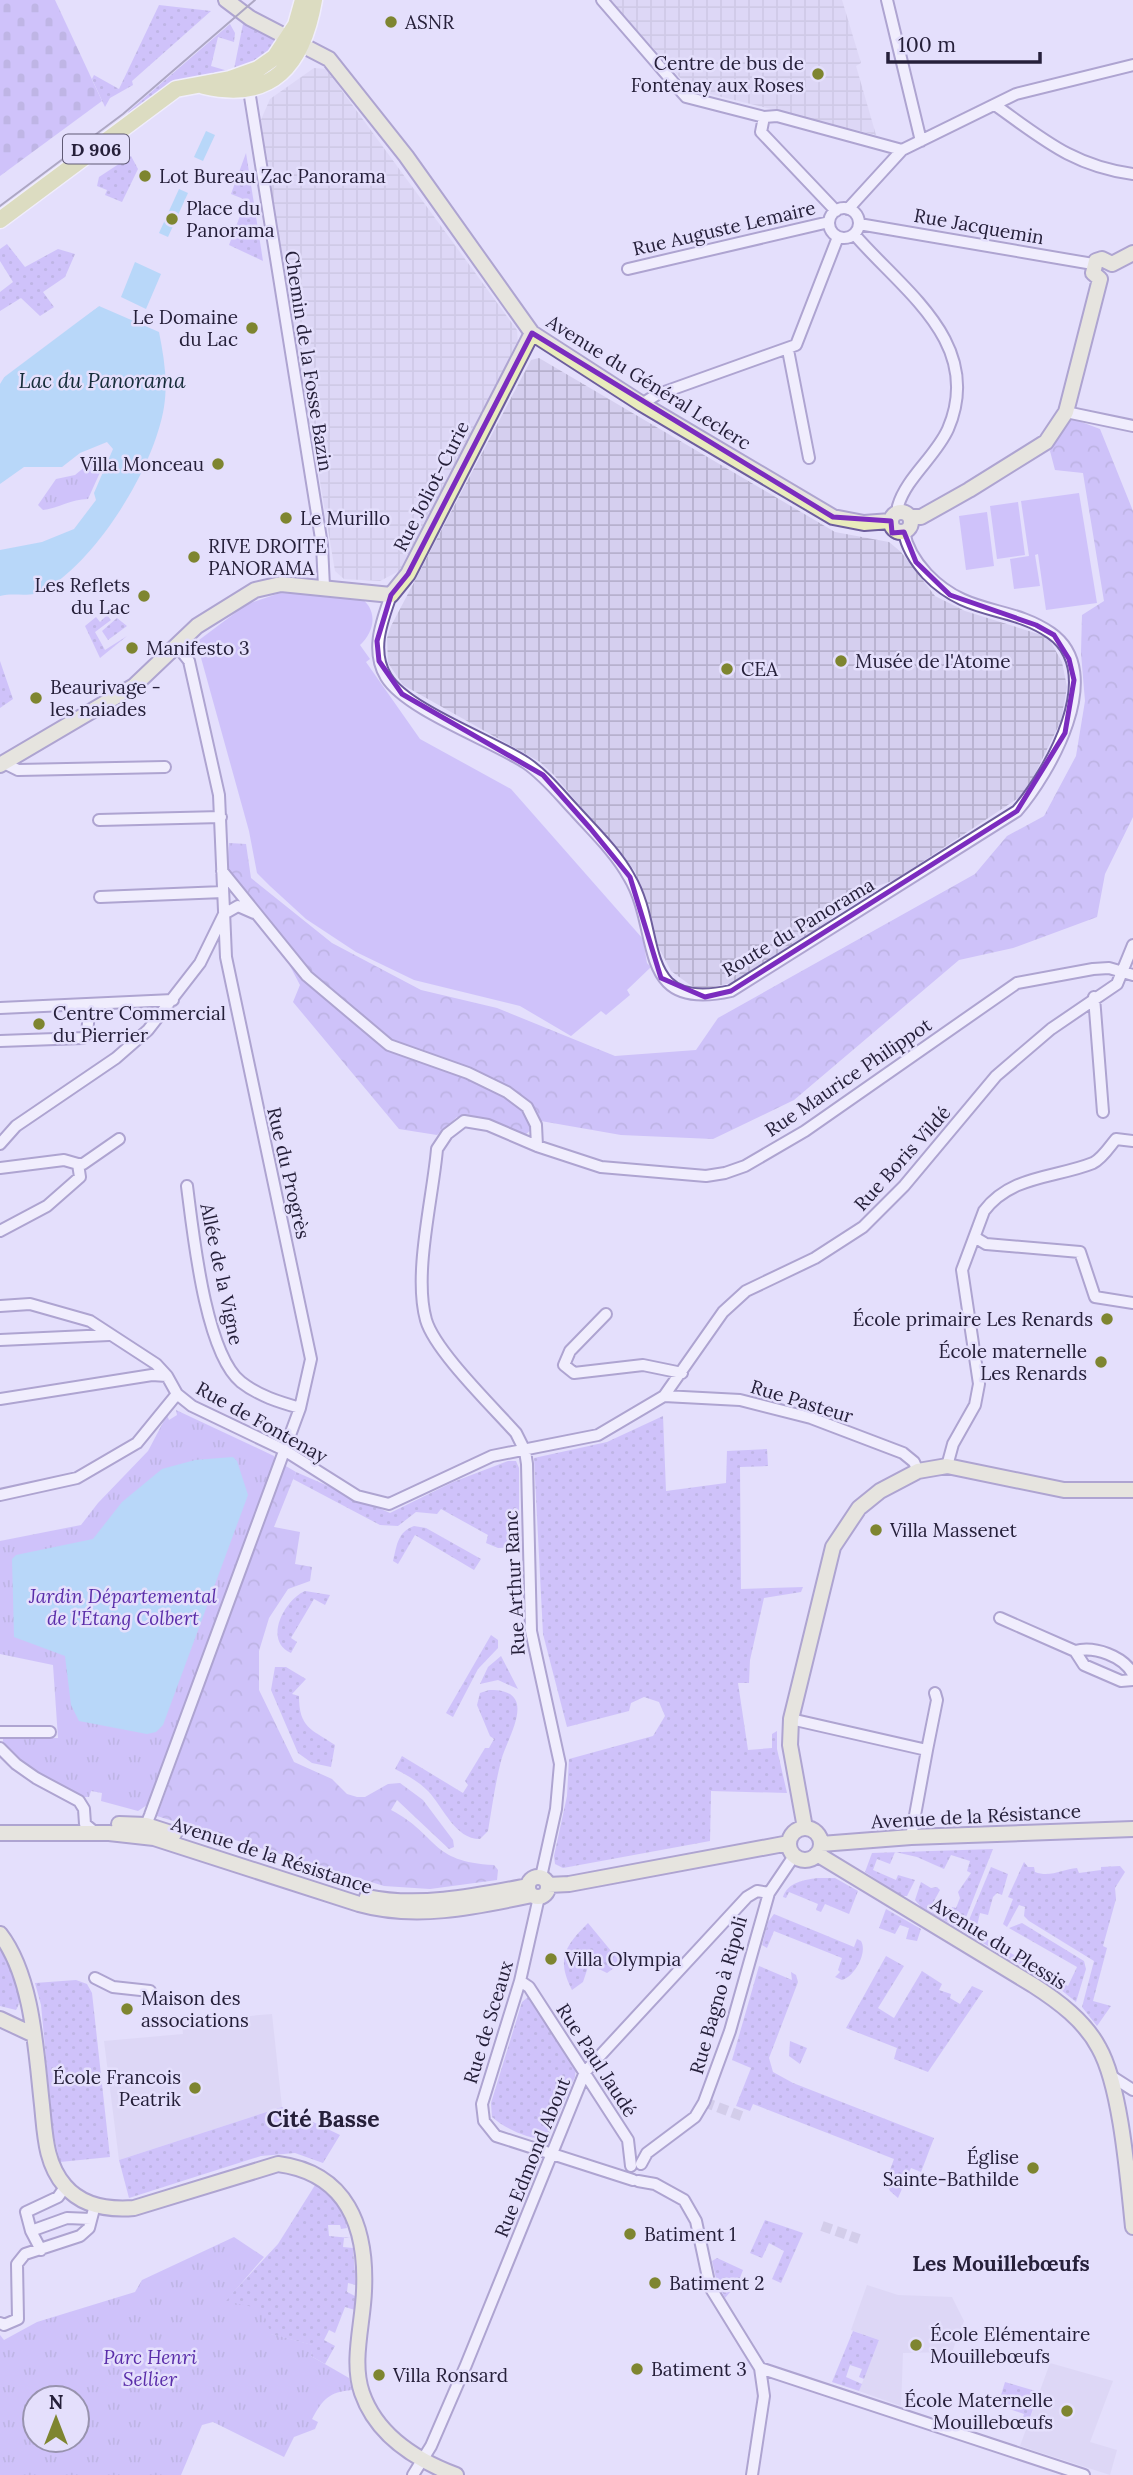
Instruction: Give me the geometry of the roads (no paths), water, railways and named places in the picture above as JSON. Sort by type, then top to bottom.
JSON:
[{"type":"main road","name":"D 906","points":[[0,220],[176,89],[246,74],[275,57],[296,41],[303,0]]},
{"type":"main road","name":"D 906","points":[[248,90],[286,68],[314,0]]},
{"type":"main road","points":[[195,84],[229,92],[248,90]]},
{"type":"street","name":"Avenue du Général Leclerc","points":[[226,0],[250,18],[329,59],[352,84],[532,332],[642,404],[833,517],[864,523],[921,517],[1035,452],[1046,442],[1066,412],[1100,279]]},
{"type":"street","points":[[602,0],[686,97],[764,117],[777,116],[902,150]]},
{"type":"street","points":[[887,0],[921,141]]},
{"type":"street","points":[[838,237],[831,231],[829,222],[902,150],[1043,85],[1133,65]]},
{"type":"street","name":"Chemin de la Fosse Bazin","points":[[246,74],[322,545],[324,587]]},
{"type":"street","points":[[995,105],[1075,160],[1103,170],[1133,174]]},
{"type":"street","points":[[764,117],[761,132],[842,210],[855,213],[859,223],[854,234]]},
{"type":"street","name":"Rue Auguste Lemaire","points":[[628,269],[829,222]]},
{"type":"street","name":"Rue Jacquemin","points":[[859,223],[1093,264]]},
{"type":"street","points":[[838,237],[854,234]]},
{"type":"street","points":[[854,234],[922,306],[940,329],[952,356],[956,390],[950,422],[931,458],[901,497],[898,506],[901,517],[911,526],[904,532]]},
{"type":"street","points":[[642,404],[656,395],[796,345],[838,237]]},
{"type":"street","points":[[1112,264],[1133,253]]},
{"type":"street","points":[[1102,259],[1112,264],[1110,275],[1100,279],[1093,273],[1093,264],[1102,259]]},
{"type":"street","name":"Rue Joliot-Curie","points":[[391,595],[408,574],[532,332]]},
{"type":"street","points":[[788,350],[809,458]]},
{"type":"street","points":[[1066,412],[1133,426]]},
{"type":"street","name":"Route du Panorama","points":[[391,595],[377,641],[379,661],[394,687],[410,699],[543,775],[630,877],[661,978],[680,990],[705,997],[731,991],[1017,811],[1033,792],[1065,733],[1074,680],[1069,659],[1054,635],[1036,625],[950,595],[916,562],[904,532]]},
{"type":"street","points":[[2,764],[134,686],[197,626],[255,590],[281,584],[391,595]]},
{"type":"street","name":"Rue du Progrès","points":[[146,1825],[300,1408],[311,1359],[310,1341],[252,1092],[225,943],[219,795],[190,661],[177,646]]},
{"type":"street","points":[[2,764],[18,770],[165,767]]},
{"type":"street","points":[[99,820],[220,817]]},
{"type":"street","points":[[222,871],[307,976],[388,1045],[467,1073],[507,1092],[527,1107],[536,1125],[537,1146]]},
{"type":"street","points":[[100,897],[223,897],[247,902]]},
{"type":"street","points":[[0,1144],[16,1126],[116,1058],[148,1030],[203,957],[224,914],[238,906],[260,917]]},
{"type":"street","points":[[211,941],[225,943]]},
{"type":"street","points":[[203,957],[225,943]]},
{"type":"street","points":[[1127,973],[1133,945]]},
{"type":"street","name":"Rue Maurice Philippot","points":[[525,1451],[516,1433],[439,1345],[426,1321],[421,1280],[437,1149],[447,1134],[464,1121],[488,1125],[537,1146],[601,1167],[706,1176],[725,1173],[745,1166],[805,1132],[1017,983],[1093,969],[1127,973]]},
{"type":"street","name":"Rue Boris Vildé","points":[[664,1396],[723,1312],[746,1291],[815,1258],[863,1227],[904,1186],[996,1076],[1094,997],[1117,984],[1127,973]]},
{"type":"street","points":[[1094,997],[1103,1112]]},
{"type":"street","points":[[0,1008],[173,1000]]},
{"type":"street","points":[[0,1041],[83,1038],[87,1033],[90,1004]]},
{"type":"street","points":[[0,1168],[64,1160],[83,1164],[119,1139]]},
{"type":"street","points":[[947,1466],[954,1444],[975,1405],[979,1384],[962,1270],[965,1255],[976,1238],[977,1226],[990,1203],[1019,1183],[1096,1162],[1116,1139],[1133,1141]]},
{"type":"street","points":[[0,1231],[62,1195],[80,1177],[78,1164]]},
{"type":"street","name":"Allée de la Vigne","points":[[187,1186],[197,1257],[214,1334],[224,1363],[239,1381],[262,1395],[300,1408]]},
{"type":"street","points":[[976,1238],[986,1244],[1080,1252],[1096,1297],[1133,1303]]},
{"type":"street","points":[[0,1306],[30,1304],[90,1321],[156,1364],[167,1376],[177,1394]]},
{"type":"street","points":[[607,1314],[570,1351],[564,1365],[568,1371],[574,1373],[643,1366],[682,1373]]},
{"type":"street","points":[[0,1340],[110,1335]]},
{"type":"street","points":[[0,1399],[152,1375],[167,1376]]},
{"type":"street","name":"Rue de Fontenay","points":[[0,1496],[77,1478],[138,1443],[177,1394],[192,1406],[284,1450],[357,1496],[389,1504],[492,1456],[598,1435],[664,1396]]},
{"type":"street","name":"Rue Pasteur","points":[[664,1396],[740,1400],[811,1418],[903,1453],[914,1462],[918,1471]]},
{"type":"street","name":"Rue Arthur Ranc","points":[[525,1451],[530,1620],[536,1664],[559,1764],[556,1809],[544,1881]]},
{"type":"street","points":[[805,1828],[790,1745],[791,1719],[833,1547],[859,1508],[887,1486],[918,1471],[947,1466],[1063,1490],[1133,1490]]},
{"type":"street","points":[[1000,1618],[1075,1651],[1093,1649],[1128,1664],[1133,1674]]},
{"type":"street","points":[[1075,1651],[1084,1665],[1121,1681],[1133,1680]]},
{"type":"street","points":[[911,1837],[937,1700],[936,1693]]},
{"type":"street","points":[[791,1719],[927,1750]]},
{"type":"street","points":[[0,1732],[50,1732]]},
{"type":"street","points":[[0,1748],[36,1778],[79,1801],[90,1829]]},
{"type":"street","points":[[134,1834],[146,1825]]},
{"type":"street","name":"Avenue de la Résistance","points":[[0,1833],[146,1825],[379,1899],[434,1901],[533,1893]]},
{"type":"street","name":"Avenue de la Résistance","points":[[0,1826],[90,1829],[134,1834],[190,1848],[359,1903],[393,1911],[440,1911],[533,1893]]},
{"type":"street","points":[[792,1849],[804,1860],[819,1849],[818,1835],[805,1828]]},
{"type":"street","points":[[768,1893],[792,1849],[793,1834],[805,1828]]},
{"type":"street","name":"Avenue de la Résistance","points":[[819,1849],[911,1837],[1133,1829]]},
{"type":"street","points":[[533,1893],[534,1878],[569,1884],[792,1849]]},
{"type":"street","name":"Avenue du Plessis","points":[[819,1849],[1057,2000],[1098,2046],[1111,2076],[1133,2227]]},
{"type":"street","name":"Rue Edmond About","points":[[413,2475],[423,2461],[467,2364],[585,2073],[747,1897],[757,1891],[768,1893]]},
{"type":"street","name":"Rue de Sceaux","points":[[533,1893],[520,1981],[482,2105],[484,2121],[496,2136],[676,2193],[684,2200],[696,2221],[710,2287],[760,2368]]},
{"type":"street","name":"Rue Bagno à Ripoli","points":[[636,2165],[647,2153],[695,2117],[704,2102],[730,2031],[768,1893]]},
{"type":"street","points":[[0,1934],[23,1979],[48,2155],[65,2187],[93,2212]]},
{"type":"street","points":[[95,1978],[113,1987],[150,1991]]},
{"type":"street","name":"Rue Paul Jaudé","points":[[520,1981],[529,1987],[628,2140],[636,2165],[628,2173],[635,2180]]},
{"type":"street","points":[[0,2019],[32,2035]]},
{"type":"street","points":[[1111,2076],[1133,2090]]},
{"type":"street","points":[[31,2231],[93,2212],[134,2208],[278,2164],[296,2167],[328,2181],[349,2209],[360,2245],[365,2288],[358,2365],[362,2393],[380,2425],[423,2461],[456,2475]]},
{"type":"street","points":[[41,2250],[26,2216],[28,2208],[58,2197],[65,2187]]},
{"type":"street","points":[[0,2323],[4,2325],[18,2319],[18,2264],[25,2254],[80,2236],[89,2228],[93,2212]]},
{"type":"street","points":[[752,2475],[764,2396],[760,2368],[1084,2475]]},
{"type":"water","points":[[206,131],[215,135],[203,161],[194,157]]},
{"type":"water","points":[[179,189],[188,193],[168,237],[159,233]]},
{"type":"water","points":[[135,262],[161,274],[146,309],[121,297]]},
{"type":"water","name":"Lac du Panorama","points":[[99,306],[159,332],[166,388],[158,431],[136,483],[104,533],[86,555],[67,574],[41,592],[0,596],[0,550],[42,542],[74,529],[96,500],[94,493],[113,449],[107,442],[80,453],[62,467],[24,467],[0,484],[0,384],[8,371]]},
{"type":"water","name":"Jardin Départemental de l'Étang Colbert","points":[[233,1457],[237,1461],[248,1495],[163,1725],[156,1732],[147,1734],[79,1721],[71,1705],[65,1656],[14,1637],[12,1559],[16,1555],[93,1539],[122,1502],[162,1469],[195,1460]]},
{"type":"tunnel","points":[[704,2102],[744,2117]]},
{"type":"tunnel","points":[[822,2226],[859,2239]]},
{"type":"tram line","points":[[0,206],[123,114],[255,0]]},
{"type":"place","name":"ASNR","points":[[391,22]]},
{"type":"place","name":"Centre de bus de Fontenay aux Roses","points":[[818,74]]},
{"type":"place","name":"Lot Bureau Zac Panorama","points":[[145,176]]},
{"type":"place","name":"Place du Panorama","points":[[172,219]]},
{"type":"place","name":"Le Domaine du Lac","points":[[252,328]]},
{"type":"place","name":"Villa Monceau","points":[[218,464]]},
{"type":"place","name":"Le Murillo","points":[[286,518]]},
{"type":"place","name":"RIVE DROITE PANORAMA","points":[[194,557]]},
{"type":"place","name":"Les Reflets du Lac","points":[[144,596]]},
{"type":"place","name":"Manifesto 3","points":[[132,648]]},
{"type":"place","name":"Musée de l'Atome","points":[[841,661]]},
{"type":"place","name":"CEA","points":[[727,669]]},
{"type":"place","name":"Beaurivage - les naiades","points":[[36,698]]},
{"type":"place","name":"Centre Commercial du Pierrier","points":[[39,1024]]},
{"type":"place","name":"École primaire Les Renards","points":[[1107,1319]]},
{"type":"place","name":"École maternelle Les Renards","points":[[1101,1362]]},
{"type":"place","name":"Villa Massenet","points":[[876,1530]]},
{"type":"place","name":"Villa Olympia","points":[[551,1959]]},
{"type":"place","name":"Maison des associations","points":[[127,2009]]},
{"type":"place","name":"École Francois Peatrik","points":[[195,2088]]},
{"type":"place","name":"Église Sainte-Bathilde","points":[[1033,2168]]},
{"type":"place","name":"Batiment 1","points":[[630,2234]]},
{"type":"place","name":"Batiment 2","points":[[655,2283]]},
{"type":"place","name":"École Elémentaire Mouillebœufs","points":[[916,2345]]},
{"type":"place","name":"Batiment 3","points":[[637,2369]]},
{"type":"place","name":"Villa Ronsard","points":[[379,2375]]},
{"type":"place","name":"École Maternelle Mouillebœufs","points":[[1067,2411]]},
{"type":"district","name":"Cité Basse","points":[[323,2118]]},
{"type":"district","name":"Les Mouillebœufs","points":[[1001,2263]]},
{"type":"park label","name":"Parc Henri Sellier","points":[[150,2368]]}]
